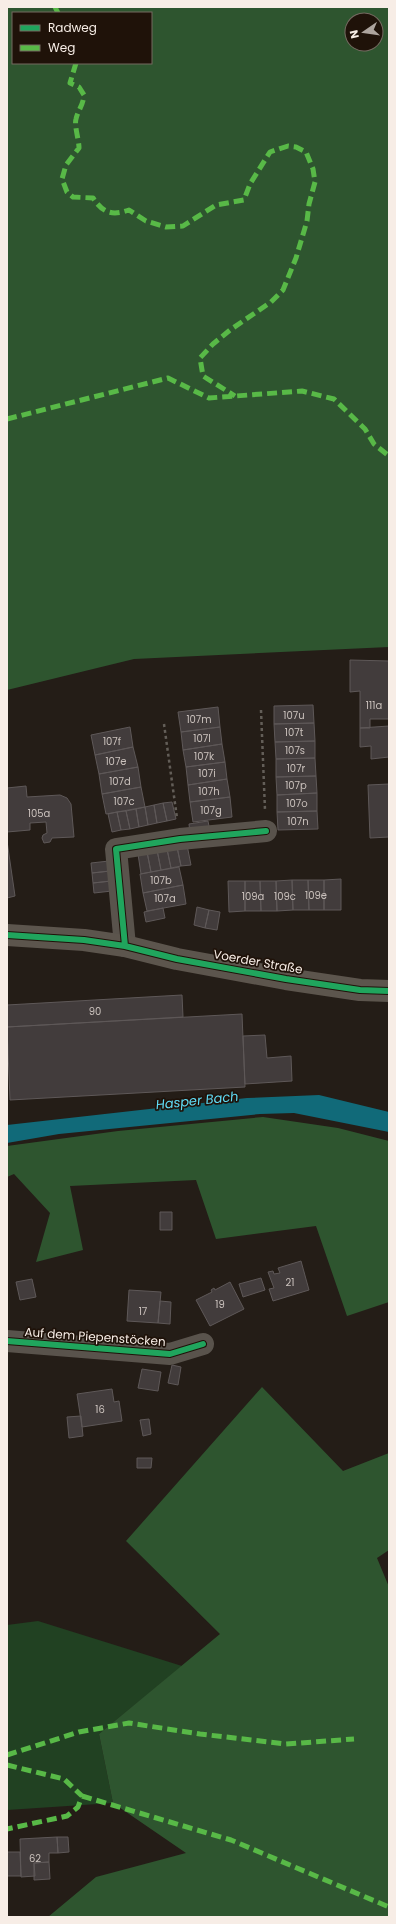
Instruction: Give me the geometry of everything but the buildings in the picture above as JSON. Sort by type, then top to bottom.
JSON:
[{"type":"main road","name":"Voerder Straße","points":[[7,935],[84,940],[125,946],[177,959],[286,979],[360,990],[389,991]]},
{"type":"street","points":[[125,946],[116,848],[180,839],[266,831]]},
{"type":"street","name":"Auf dem Piepenstöcken","points":[[7,1341],[170,1354],[203,1344]]},
{"type":"path","points":[[261,710],[266,831]]},
{"type":"path","points":[[164,724],[180,839]]},
{"type":"green space","points":[[7,7],[389,7],[389,647],[134,659],[7,690]]},
{"type":"green space","points":[[263,1117],[338,1128],[389,1141],[389,1302],[347,1316],[316,1226],[216,1239],[196,1180],[70,1186],[83,1250],[36,1262],[50,1213],[14,1174],[7,1177],[7,1146],[118,1131]]},
{"type":"green space","points":[[262,1387],[343,1471],[389,1453],[389,1550],[377,1558],[389,1587],[389,1917],[48,1917],[96,1877],[186,1853],[113,1803],[99,1734],[220,1634],[126,1541]]},
{"type":"green space","points":[[38,1621],[182,1666],[99,1734],[113,1803],[7,1810],[7,1625]]},
{"type":"water","points":[[319,1095],[389,1112],[389,1132],[294,1113],[260,1114],[59,1134],[7,1143],[7,1125],[247,1098]]},
{"type":"marked path","points":[[55,7],[58,12]]},
{"type":"marked path","points":[[76,64],[70,83],[79,87],[84,95],[76,122],[79,148],[66,165],[62,179],[67,192],[73,197],[93,198],[100,207],[108,212],[118,213],[129,210],[146,221],[166,227],[183,226],[216,205],[244,200],[250,184],[270,152],[288,146],[296,147],[306,152],[313,169],[315,182],[309,204],[307,221],[296,258],[283,290],[271,302],[230,330],[213,344],[200,358],[203,376],[235,396]]},
{"type":"marked path","points":[[7,419],[168,378],[209,398],[302,391],[334,399],[365,429],[374,444],[389,456]]},
{"type":"marked path","points":[[7,1755],[79,1732],[129,1723],[200,1734],[286,1744],[354,1739]]},
{"type":"marked path","points":[[7,1765],[64,1779],[82,1796],[78,1807],[67,1816],[7,1829]]},
{"type":"marked path","points":[[82,1796],[231,1840],[389,1907]]},
{"type":"cycle path","points":[[125,946],[116,849],[180,839],[266,831]]},
{"type":"cycle path","points":[[7,935],[84,940],[125,946],[177,959],[286,979],[360,990],[389,991]]},
{"type":"cycle path","points":[[7,1341],[170,1354],[203,1344]]},
{"type":"water label","name":"Hasper Bach","points":[[197,1100]]}]
